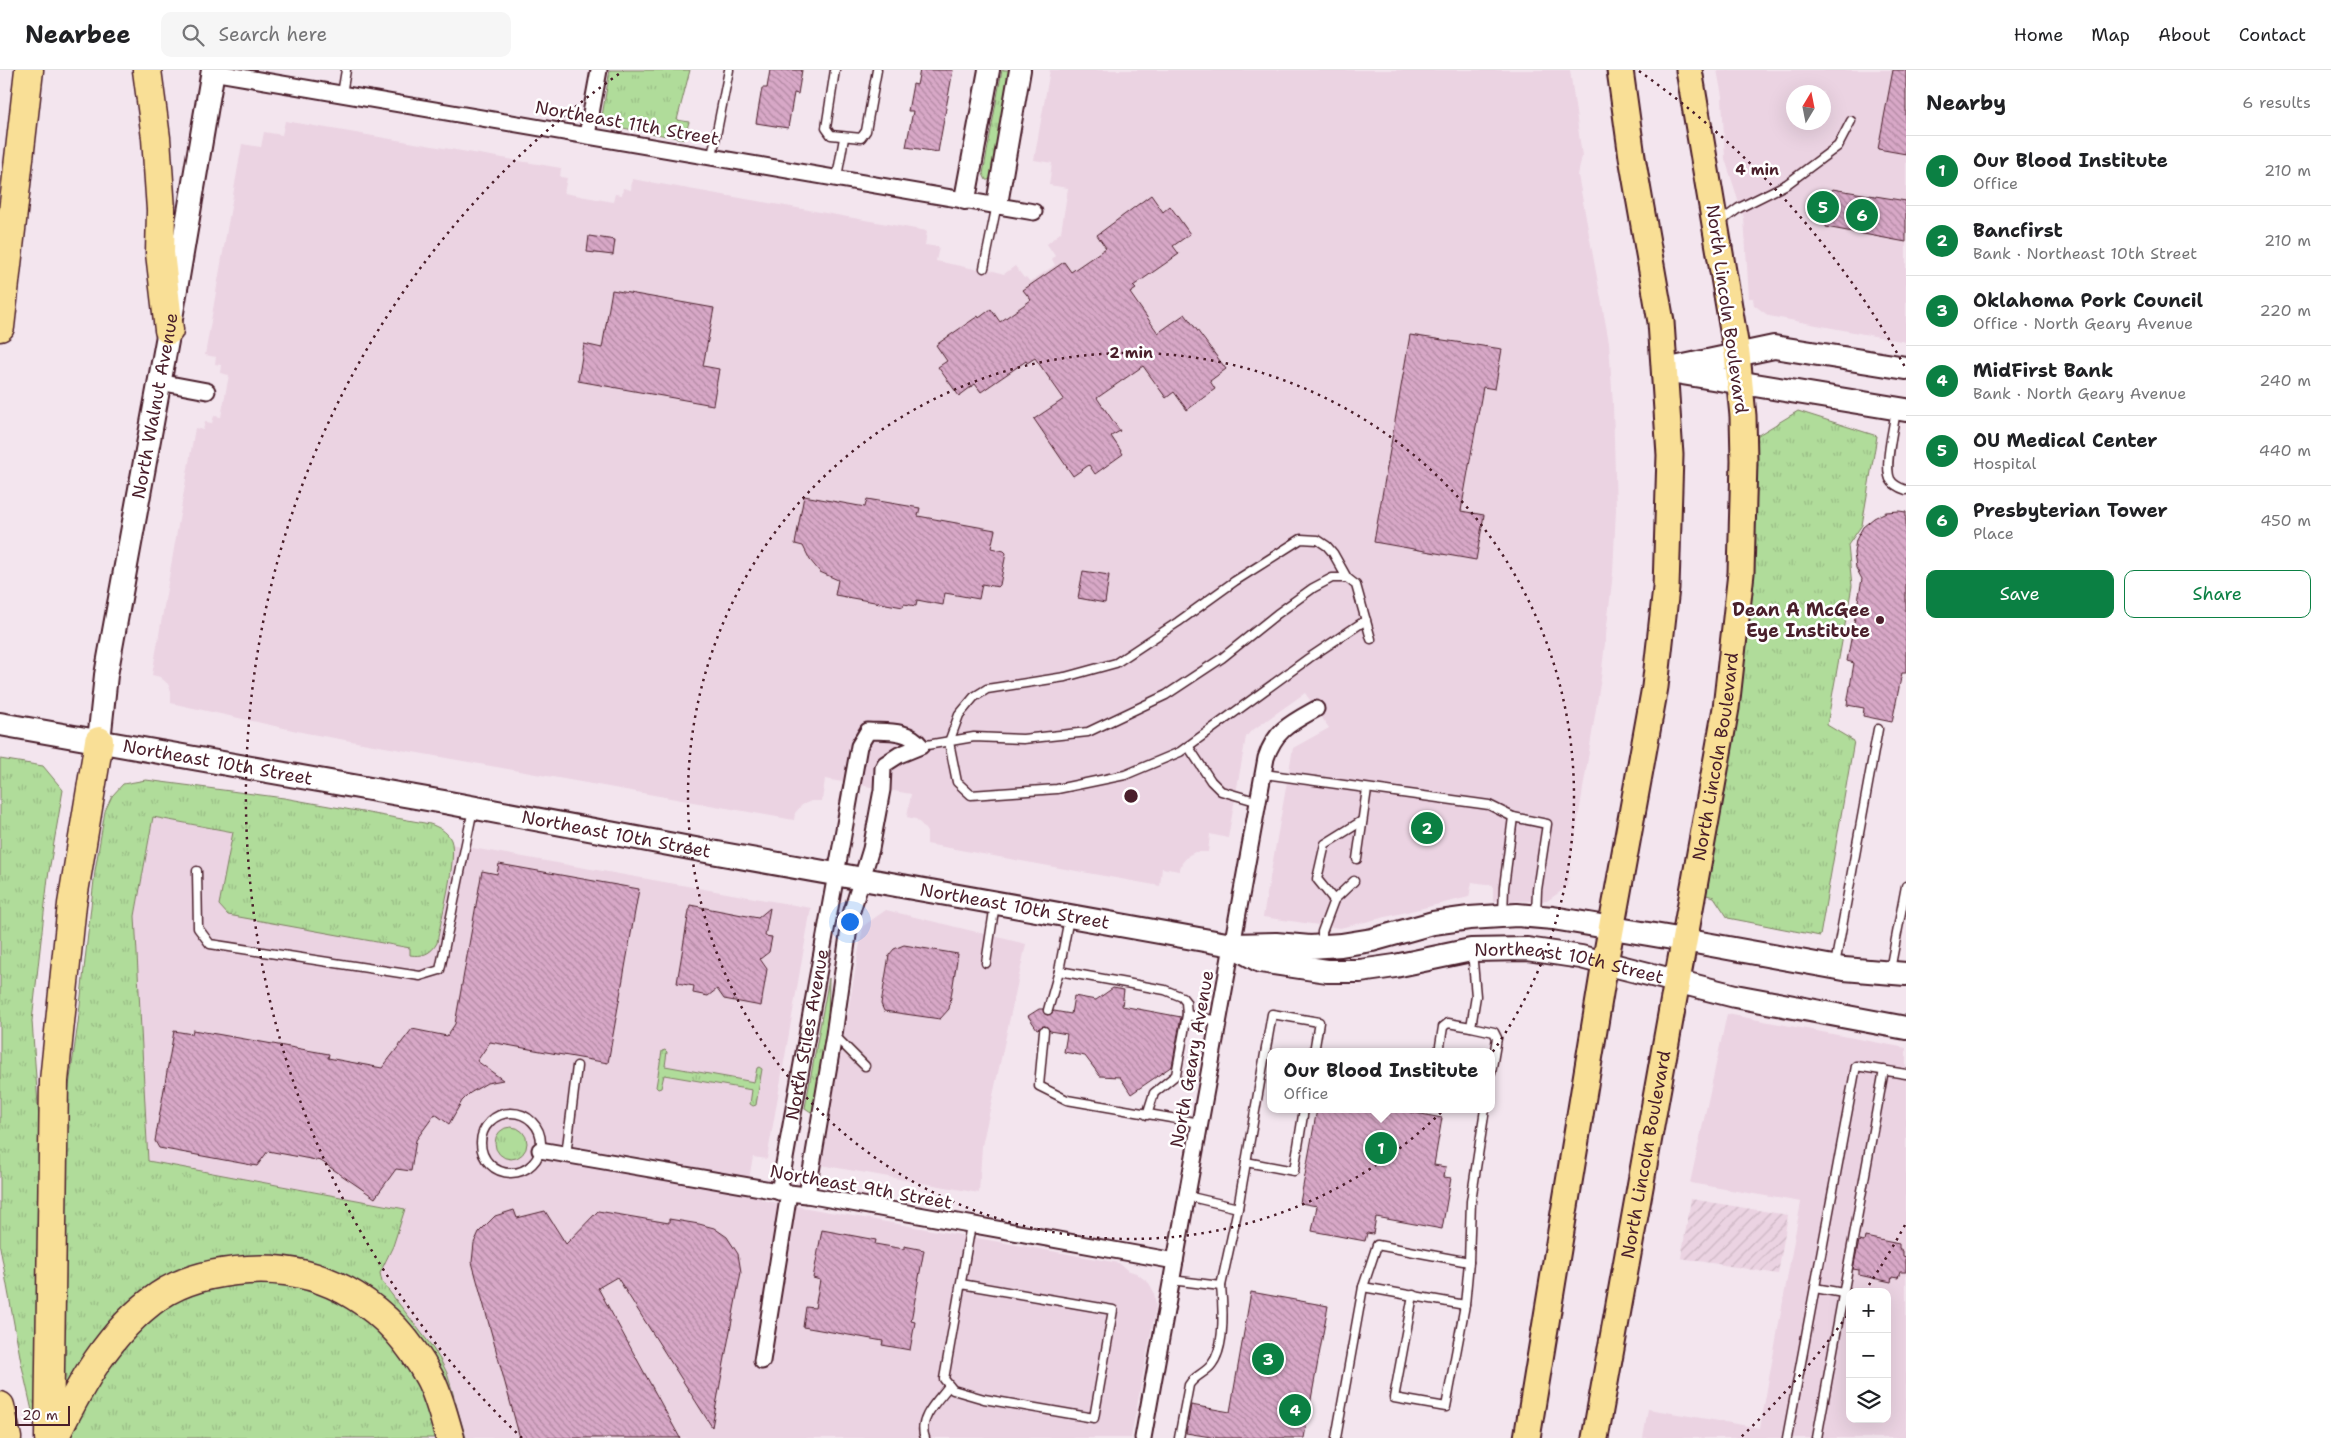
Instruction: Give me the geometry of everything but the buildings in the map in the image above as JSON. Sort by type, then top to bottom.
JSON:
[{"type":"highway","points":[[0,327],[29,70]]},
{"type":"highway","points":[[148,70],[156,138],[160,253],[169,330]]},
{"type":"highway","points":[[49,1438],[54,1082],[72,904],[99,741]]},
{"type":"highway","points":[[54,1438],[77,1392],[108,1344],[128,1322],[159,1296],[186,1282],[217,1273],[273,1269],[318,1278],[363,1301],[380,1313],[408,1345],[430,1378],[450,1438]]},
{"type":"highway","points":[[0,1406],[8,1438]]},
{"type":"main road","points":[[1527,1438],[1605,963],[1652,705],[1663,621],[1670,488],[1669,417],[1657,291],[1632,157],[1620,70]]},
{"type":"main road","name":"North Lincoln Boulevard","points":[[1595,1438],[1726,708],[1738,607],[1743,540],[1744,461],[1737,354],[1689,70]]},
{"type":"main road","name":"North Walnut Avenue","points":[[99,741],[106,675],[169,330],[213,71]]},
{"type":"main road","points":[[1665,370],[1774,347],[1906,368]]},
{"type":"main road","points":[[1665,370],[1901,409]]},
{"type":"main road","name":"Northeast 10th Street","points":[[0,724],[474,807],[1232,945],[1322,946],[1372,940],[1433,923],[1503,916],[1536,917],[1684,940],[1835,967],[1898,974]]},
{"type":"main road","name":"Northeast 10th Street","points":[[1232,945],[1260,961],[1327,971],[1360,971],[1395,966],[1472,950],[1528,949],[1581,957],[1735,996],[1906,1028]]},
{"type":"street","points":[[587,135],[599,70]]},
{"type":"street","points":[[966,199],[988,70]]},
{"type":"street","points":[[997,204],[1020,70]]},
{"type":"street","name":"Northeast 11th Street","points":[[213,71],[997,204],[1034,212]]},
{"type":"street","points":[[159,382],[207,391]]},
{"type":"street","name":"North Geary Avenue","points":[[1144,1438],[1218,1021],[1269,749],[1279,732],[1316,709]]},
{"type":"street","name":"North Stiles Avenue","points":[[762,1361],[784,1192],[853,776],[860,746],[866,732],[898,732],[915,738],[921,746],[899,755],[883,768],[882,790],[872,845],[851,914],[834,1035],[806,1195]]},
{"type":"street","name":"Northeast 9th Street","points":[[540,1150],[1175,1261]]},
{"type":"lane","points":[[342,94],[346,70]]},
{"type":"lane","points":[[712,156],[730,70]]},
{"type":"lane","points":[[835,70],[826,128],[831,135],[856,139],[864,136],[877,70]]},
{"type":"lane","points":[[1716,224],[1739,208],[1787,184],[1838,146],[1851,121]]},
{"type":"lane","points":[[837,178],[844,138]]},
{"type":"lane","points":[[984,268],[997,204]]},
{"type":"lane","points":[[1901,409],[1888,468],[1890,479],[1898,488],[1906,490]]},
{"type":"lane","points":[[1366,620],[1309,658],[1180,752],[1125,775],[1057,789],[971,794],[957,782],[949,742],[959,715],[974,696],[987,689],[1065,677],[1116,663],[1235,581],[1301,540],[1318,540],[1334,553],[1347,578],[1356,585],[1366,620],[1371,639]]},
{"type":"lane","points":[[921,746],[974,737],[1023,739],[1088,732],[1166,696],[1222,658],[1313,588],[1332,578],[1347,578]]},
{"type":"lane","points":[[1835,967],[1878,729]]},
{"type":"lane","points":[[1188,746],[1211,781],[1220,791],[1259,802]]},
{"type":"lane","points":[[1264,774],[1489,805],[1513,817],[1547,824],[1537,890],[1536,917]]},
{"type":"lane","points":[[1357,859],[1367,789]]},
{"type":"lane","points":[[197,870],[198,928],[210,944],[420,976],[440,970],[474,807]]},
{"type":"lane","points":[[1503,916],[1504,886],[1513,817]]},
{"type":"lane","points":[[1334,900],[1317,879],[1325,844],[1362,821]]},
{"type":"lane","points":[[1322,946],[1322,932],[1334,900],[1354,881]]},
{"type":"lane","points":[[1898,974],[1906,886]]},
{"type":"lane","points":[[986,963],[995,902]]},
{"type":"lane","points":[[1048,1010],[1059,971],[1069,916]]},
{"type":"lane","points":[[1471,1026],[1476,996],[1472,950]]},
{"type":"lane","points":[[1059,971],[1165,990],[1182,997],[1186,1002],[1188,1015],[1176,1075],[1154,1094],[1147,1115]]},
{"type":"lane","points":[[1179,1438],[1190,1385],[1193,1379],[1212,1364],[1217,1354],[1223,1317],[1222,1286],[1238,1208],[1272,1014],[1319,1022],[1315,1048]]},
{"type":"lane","points":[[1188,1015],[1218,1021]]},
{"type":"lane","points":[[1439,1048],[1443,1027],[1448,1024],[1471,1026],[1494,1032],[1497,1038],[1495,1050]]},
{"type":"lane","points":[[1044,1031],[1039,1086],[1067,1100],[1200,1123]]},
{"type":"lane","points":[[834,1035],[864,1066]]},
{"type":"lane","points":[[566,1155],[577,1066]]},
{"type":"lane","points":[[1786,1438],[1856,1066],[1906,1074]]},
{"type":"lane","points":[[1817,1438],[1884,1070]]},
{"type":"lane","points":[[515,1113],[525,1116],[533,1122],[538,1130],[541,1140],[540,1150],[530,1166],[512,1173],[502,1172],[493,1167],[482,1152],[482,1132],[488,1123],[500,1115],[515,1113]]},
{"type":"lane","points":[[1246,1162],[1294,1171],[1303,1113]]},
{"type":"lane","points":[[1413,1295],[1394,1398],[1446,1406],[1465,1305],[1469,1262],[1471,1201],[1484,1113]]},
{"type":"lane","points":[[1187,1196],[1238,1208]]},
{"type":"lane","points":[[961,1284],[1113,1310],[1094,1418],[984,1399],[952,1390],[944,1379],[971,1225]]},
{"type":"lane","points":[[1336,1438],[1363,1286],[1377,1245],[1469,1262]]},
{"type":"lane","points":[[1172,1280],[1222,1286]]},
{"type":"lane","points":[[1363,1286],[1465,1305]]},
{"type":"lane","points":[[1815,1288],[1843,1293]]},
{"type":"lane","points":[[925,1438],[923,1434],[927,1414],[950,1386]]},
{"type":"shaded area","points":[[1050,70],[1570,70],[1582,156],[1578,175],[1609,342],[1616,509],[1613,573],[1601,678],[1567,887],[1547,901],[1493,901],[1493,885],[1472,882],[1469,897],[1340,928],[1263,917],[1293,748],[1329,728],[1305,693],[1250,732],[1246,737],[1228,838],[1210,834],[1208,852],[1195,852],[1189,855],[1182,863],[1179,871],[1162,868],[1160,886],[927,844],[927,832],[922,825],[916,819],[907,817],[911,794],[825,779],[822,801],[811,801],[802,805],[795,813],[794,820],[306,733],[171,703],[171,691],[168,684],[160,677],[152,675],[195,428],[203,430],[205,422],[212,423],[214,416],[221,417],[229,375],[220,373],[221,365],[215,364],[216,357],[205,355],[242,144],[261,147],[264,132],[282,135],[285,121],[561,168],[560,177],[567,178],[564,193],[613,202],[615,194],[622,195],[623,188],[631,190],[632,179],[927,231],[925,245],[939,247],[936,261],[975,269],[984,268],[1004,274],[1015,266],[1024,278],[1026,277],[1030,282],[1055,265],[1052,259],[1055,256],[1047,244],[1061,232],[1068,188],[1049,185],[1052,163],[1034,160]]},
{"type":"shaded area","points":[[1717,70],[1906,70],[1906,342],[1769,316],[1754,305],[1753,298],[1749,298],[1744,218],[1725,159],[1722,96]]},
{"type":"shaded area","points":[[153,817],[443,873],[450,844],[811,908],[767,1159],[753,1157],[748,1184],[760,1189],[762,1200],[1119,1263],[1127,1270],[1136,1273],[1149,1283],[1154,1292],[1156,1306],[1131,1438],[466,1438],[447,1373],[441,1361],[382,1282],[380,1273],[393,1246],[404,1209],[148,1161],[135,916]]},
{"type":"shaded area","points":[[886,910],[1026,944],[982,1146],[979,1193],[821,1165],[863,926]]},
{"type":"shaded area","points":[[1727,1014],[1906,1048],[1906,1438],[1643,1438],[1648,1409],[1760,1428],[1801,1202],[1690,1183]]},
{"type":"shaded area","points":[[1691,1199],[1788,1215],[1778,1274],[1681,1258]]},
{"type":"green space","points":[[610,70],[690,70],[677,120],[689,122],[684,139],[606,125],[602,122]]},
{"type":"green space","points":[[1002,70],[1010,70],[991,178],[986,180],[983,174]]},
{"type":"green space","points":[[1798,411],[1877,436],[1862,525],[1848,545],[1852,586],[1827,725],[1854,741],[1820,936],[1728,918],[1714,897],[1706,895],[1737,715],[1751,607],[1755,544],[1755,437]]},
{"type":"green space","points":[[0,759],[43,766],[63,790],[48,877],[32,1021],[43,1176],[41,1423],[35,1424],[21,1362],[0,1247]]},
{"type":"green space","points":[[146,780],[284,798],[430,824],[445,832],[451,840],[453,848],[450,875],[437,943],[432,950],[418,956],[410,955],[410,948],[228,915],[219,905],[233,832],[153,817],[135,916],[148,1161],[405,1209],[393,1246],[380,1273],[382,1282],[441,1361],[447,1373],[466,1438],[460,1438],[389,1308],[207,1265],[69,1389],[61,1386],[62,1135],[78,1023],[95,871],[105,811],[112,796],[123,784]]},
{"type":"green space","points":[[829,978],[828,1033],[814,1110],[811,1112],[805,1108]]},
{"type":"green space","points":[[665,1050],[667,1052],[665,1066],[754,1082],[757,1068],[759,1067],[762,1069],[756,1105],[750,1104],[752,1090],[664,1075],[661,1088],[658,1089],[656,1087],[662,1051]]},
{"type":"green space","points":[[511,1127],[517,1128],[522,1132],[526,1137],[526,1149],[522,1154],[517,1158],[511,1159],[505,1158],[500,1154],[496,1149],[495,1143],[496,1137],[500,1132],[505,1128]]},
{"type":"green space","points":[[244,1280],[300,1285],[345,1302],[396,1345],[426,1399],[436,1438],[71,1438],[87,1398],[100,1377],[129,1339],[146,1322],[163,1308],[188,1294]]},
{"type":"place","name":"OU Medical Center","points":[[1823,207]]},
{"type":"place","name":"Presbyterian Tower","points":[[1862,215]]},
{"type":"place","name":"Dean A McGee Eye Institute","points":[[1880,620]]},
{"type":"place","name":"Bancfirst","points":[[1427,828]]},
{"type":"place","name":"Our Blood Institute","points":[[1381,1148]]},
{"type":"place","name":"Oklahoma Pork Council","points":[[1268,1359]]},
{"type":"place","name":"MidFirst Bank","points":[[1295,1410]]}]
